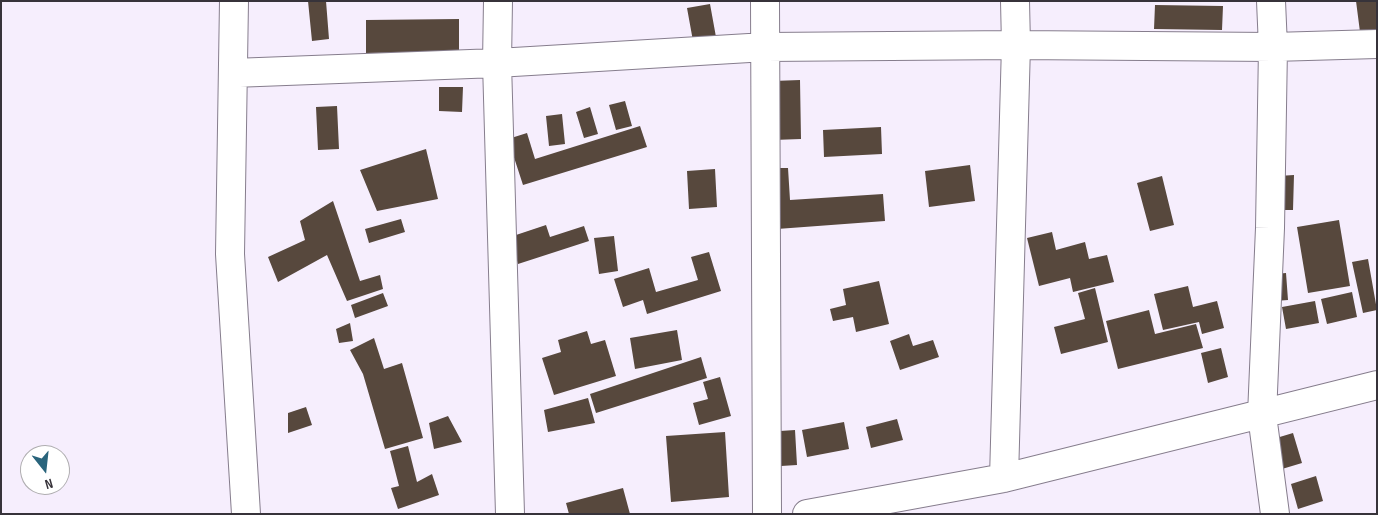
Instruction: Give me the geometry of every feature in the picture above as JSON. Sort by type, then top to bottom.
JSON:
[{"type":"street","points":[[234,1],[230,254],[246,514]]},
{"type":"street","points":[[498,1],[497,63],[510,514]]},
{"type":"street","points":[[765,1],[767,514]]},
{"type":"street","points":[[1004,478],[1016,45],[1015,1]]},
{"type":"street","points":[[1271,1],[1273,47],[1270,228],[1262,415],[1275,514]]},
{"type":"street","points":[[233,73],[497,63],[766,47],[1016,45],[1273,47],[1377,44]]},
{"type":"street","points":[[807,514],[1004,478],[1377,385]]},
{"type":"building","points":[[308,1],[326,1],[329,39],[312,41]]},
{"type":"building","points":[[1356,1],[1377,1],[1377,30],[1360,32]]},
{"type":"building","points":[[710,4],[716,37],[693,41],[687,8]]},
{"type":"building","points":[[1155,5],[1223,6],[1222,30],[1154,29]]},
{"type":"building","points":[[459,19],[459,52],[366,53],[366,20]]},
{"type":"building","points":[[800,80],[801,139],[773,140],[773,81]]},
{"type":"building","points":[[439,87],[463,87],[462,112],[439,111]]},
{"type":"building","points":[[625,101],[632,126],[616,130],[609,105]]},
{"type":"building","points":[[337,106],[339,149],[318,150],[316,107]]},
{"type":"building","points":[[590,107],[598,134],[584,138],[576,112]]},
{"type":"building","points":[[562,114],[565,144],[549,146],[546,116]]},
{"type":"building","points":[[640,126],[647,147],[523,185],[508,139],[527,133],[535,159]]},
{"type":"building","points":[[881,127],[882,154],[824,157],[823,130]]},
{"type":"building","points":[[426,149],[438,199],[377,211],[360,170]]},
{"type":"building","points":[[970,165],[975,201],[929,207],[925,171]]},
{"type":"building","points":[[773,168],[788,168],[790,200],[883,194],[885,221],[777,229]]},
{"type":"building","points":[[715,169],[717,207],[689,209],[687,171]]},
{"type":"building","points":[[1294,175],[1293,210],[1278,210],[1278,176]]},
{"type":"building","points":[[1162,176],[1174,225],[1150,231],[1137,183]]},
{"type":"building","points":[[333,201],[360,281],[380,275],[383,289],[347,301],[327,255],[278,282],[268,257],[305,240],[300,221]]},
{"type":"building","points":[[401,219],[405,232],[369,243],[365,229]]},
{"type":"building","points":[[1339,220],[1350,286],[1308,293],[1297,227]]},
{"type":"building","points":[[546,225],[550,237],[584,226],[589,241],[518,264],[510,237]]},
{"type":"building","points":[[1052,232],[1056,250],[1085,242],[1089,259],[1107,255],[1114,282],[1073,292],[1070,278],[1039,286],[1027,238]]},
{"type":"building","points":[[614,236],[618,271],[599,274],[594,238]]},
{"type":"building","points":[[709,252],[721,291],[647,314],[643,300],[623,307],[614,279],[649,268],[656,292],[698,280],[691,257]]},
{"type":"building","points":[[1368,259],[1377,310],[1363,313],[1352,262]]},
{"type":"building","points":[[1286,273],[1288,300],[1275,301],[1274,274]]},
{"type":"building","points":[[879,281],[889,324],[856,332],[853,317],[833,321],[830,309],[846,305],[843,289]]},
{"type":"building","points":[[1188,286],[1193,307],[1217,301],[1224,328],[1202,334],[1199,322],[1163,330],[1154,294]]},
{"type":"building","points":[[1095,288],[1108,342],[1061,354],[1054,327],[1085,319],[1078,293]]},
{"type":"building","points":[[1352,292],[1357,317],[1327,324],[1321,299]]},
{"type":"building","points":[[383,293],[388,306],[355,318],[351,305]]},
{"type":"building","points":[[1315,301],[1319,323],[1286,329],[1282,307]]},
{"type":"building","points":[[1149,310],[1155,334],[1196,324],[1203,348],[1118,369],[1106,321]]},
{"type":"building","points":[[350,323],[353,341],[339,343],[336,329]]},
{"type":"building","points":[[677,330],[682,360],[635,369],[630,338]]},
{"type":"building","points":[[587,331],[591,344],[605,340],[616,376],[554,395],[542,358],[561,352],[558,340]]},
{"type":"building","points":[[909,334],[913,346],[933,340],[939,357],[900,370],[890,341]]},
{"type":"building","points":[[374,338],[384,369],[402,363],[423,438],[385,449],[363,374],[350,350]]},
{"type":"building","points":[[1221,348],[1228,377],[1208,383],[1201,353]]},
{"type":"building","points":[[701,357],[707,378],[596,413],[590,394]]},
{"type":"building","points":[[720,377],[731,416],[699,425],[693,403],[708,399],[703,382]]},
{"type":"building","points":[[588,398],[595,423],[548,432],[544,410]]},
{"type":"building","points":[[306,407],[312,425],[288,433],[288,413]]},
{"type":"building","points":[[448,416],[462,442],[434,449],[429,423]]},
{"type":"building","points":[[897,419],[903,440],[871,448],[866,427]]},
{"type":"building","points":[[844,422],[849,449],[807,457],[802,430]]},
{"type":"building","points":[[795,430],[797,465],[781,466],[780,431]]},
{"type":"building","points":[[725,432],[729,497],[671,502],[666,436]]},
{"type":"building","points":[[1293,433],[1302,463],[1282,469],[1273,439]]},
{"type":"building","points":[[408,446],[417,482],[432,474],[439,495],[398,509],[391,488],[399,486],[390,451]]},
{"type":"building","points":[[1316,476],[1323,501],[1298,509],[1291,484]]},
{"type":"building","points":[[623,488],[630,514],[569,514],[566,503]]}]
